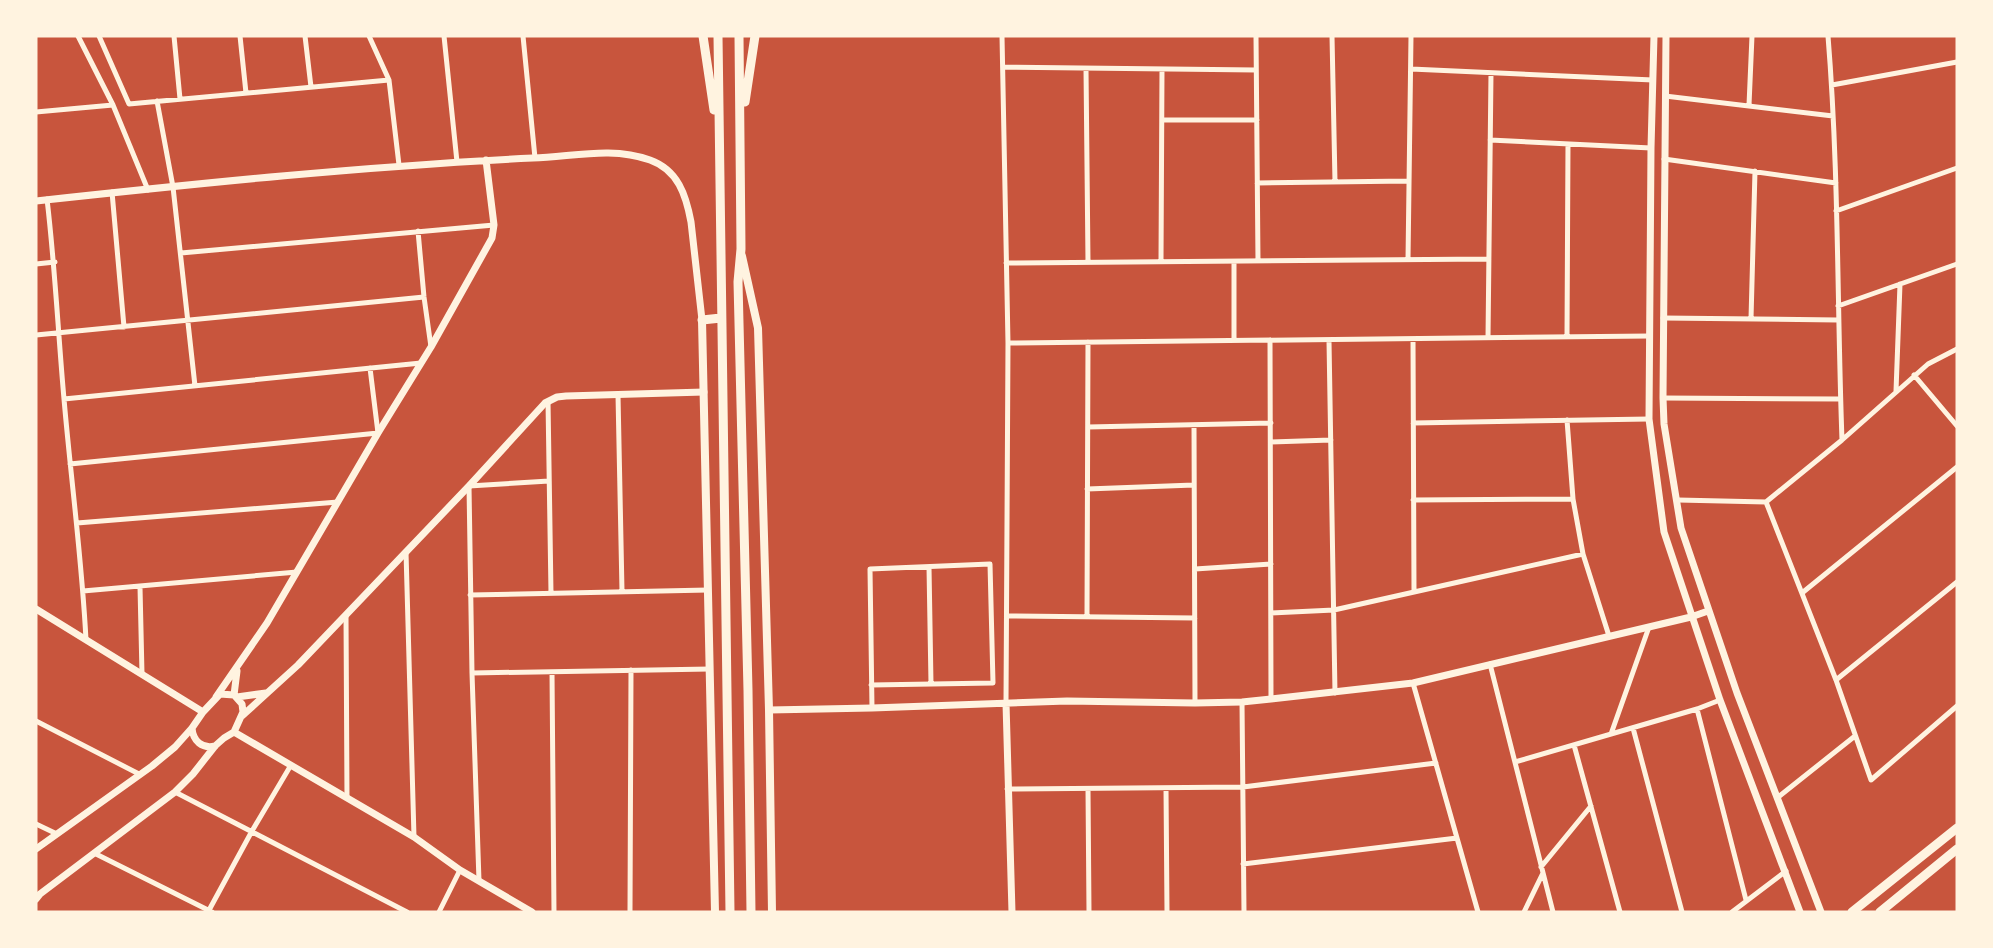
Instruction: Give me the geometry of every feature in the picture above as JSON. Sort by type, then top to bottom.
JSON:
[{"type":"main road","points":[[703,36],[719,155]]},
{"type":"main road","points":[[718,36],[730,912]]},
{"type":"main road","points":[[739,36],[741,147],[739,292],[751,912]]},
{"type":"main road","points":[[741,147],[746,85],[755,36]]},
{"type":"main road","points":[[741,249],[758,328],[769,710],[772,912]]},
{"type":"main road","points":[[714,912],[702,320],[721,318]]},
{"type":"main road","points":[[1852,912],[1957,828]]},
{"type":"main road","points":[[1880,912],[1957,850]]},
{"type":"street","points":[[78,36],[113,105],[148,190]]},
{"type":"street","points":[[99,36],[129,104],[388,80]]},
{"type":"street","points":[[174,36],[180,99]]},
{"type":"street","points":[[240,36],[246,93]]},
{"type":"street","points":[[305,36],[311,87]]},
{"type":"street","points":[[370,36],[388,80],[399,165]]},
{"type":"street","points":[[444,36],[457,162]]},
{"type":"street","points":[[523,36],[535,158]]},
{"type":"street","points":[[1002,36],[1008,343],[1008,616],[1006,703],[1012,912]]},
{"type":"street","points":[[1256,36],[1258,261]]},
{"type":"street","points":[[1332,36],[1335,182]]},
{"type":"street","points":[[1408,260],[1411,36]]},
{"type":"street","points":[[1654,36],[1650,148],[1648,419],[1664,532],[1720,700],[1800,912]]},
{"type":"street","points":[[1666,36],[1662,398],[1664,424],[1678,500],[1681,528],[1737,693],[1821,912]]},
{"type":"street","points":[[1749,105],[1752,36]]},
{"type":"street","points":[[1828,36],[1836,183],[1842,440]]},
{"type":"street","points":[[1832,85],[1957,62]]},
{"type":"street","points":[[1003,67],[1256,70]]},
{"type":"street","points":[[1086,69],[1088,262]]},
{"type":"street","points":[[1161,261],[1162,69]]},
{"type":"street","points":[[1411,69],[1653,80]]},
{"type":"street","points":[[1488,338],[1491,73]]},
{"type":"street","points":[[1665,96],[1833,116]]},
{"type":"street","points":[[157,101],[173,187],[195,386]]},
{"type":"street","points":[[36,112],[113,105]]},
{"type":"street","points":[[1162,120],[1257,120]]},
{"type":"street","points":[[1652,129],[1664,128]]},
{"type":"street","points":[[1490,140],[1650,148]]},
{"type":"street","points":[[1567,337],[1568,144]]},
{"type":"street","points":[[36,201],[399,165],[617,153],[649,160],[670,172],[681,185],[688,207],[702,320]]},
{"type":"street","points":[[1664,159],[1836,183]]},
{"type":"street","points":[[36,849],[166,755],[192,728],[238,666],[297,572],[378,433],[422,363],[492,238],[494,225],[486,160]]},
{"type":"street","points":[[1836,211],[1957,168]]},
{"type":"street","points":[[1751,319],[1754,171]]},
{"type":"street","points":[[1257,183],[1409,181]]},
{"type":"street","points":[[112,192],[124,327]]},
{"type":"street","points":[[47,199],[55,262],[58,333],[84,591],[86,640]]},
{"type":"street","points":[[181,253],[494,225]]},
{"type":"street","points":[[418,231],[431,347]]},
{"type":"street","points":[[1006,263],[1489,260]]},
{"type":"street","points":[[36,264],[55,262]]},
{"type":"street","points":[[1234,262],[1234,340]]},
{"type":"street","points":[[1838,306],[1957,264]]},
{"type":"street","points":[[1896,392],[1900,284]]},
{"type":"street","points":[[36,335],[424,297]]},
{"type":"street","points":[[1663,318],[1838,320]]},
{"type":"street","points":[[1008,343],[1650,336]]},
{"type":"street","points":[[1413,339],[1414,591]]},
{"type":"street","points":[[1270,340],[1272,699]]},
{"type":"street","points":[[1329,340],[1335,693]]},
{"type":"street","points":[[1087,617],[1088,342]]},
{"type":"street","points":[[1678,500],[1766,502],[1842,440],[1928,364],[1957,349]]},
{"type":"street","points":[[64,399],[422,363]]},
{"type":"street","points":[[370,368],[378,433]]},
{"type":"street","points":[[1914,376],[1957,426]]},
{"type":"street","points":[[36,899],[40,894],[175,792],[193,774],[215,746],[234,732],[242,716],[298,665],[469,486],[541,406],[548,401],[566,396],[704,392]]},
{"type":"street","points":[[618,395],[622,591]]},
{"type":"street","points":[[1662,398],[1840,399]]},
{"type":"street","points":[[548,401],[551,593]]},
{"type":"street","points":[[1413,424],[1648,419]]},
{"type":"street","points":[[1567,420],[1573,499],[1584,554],[1608,636]]},
{"type":"street","points":[[1088,427],[1271,423]]},
{"type":"street","points":[[1194,425],[1195,703]]},
{"type":"street","points":[[70,464],[378,433]]},
{"type":"street","points":[[1271,442],[1331,440]]},
{"type":"street","points":[[1802,593],[1957,467]]},
{"type":"street","points":[[469,486],[549,481]]},
{"type":"street","points":[[1087,489],[1194,485]]},
{"type":"street","points":[[469,486],[470,595],[479,881]]},
{"type":"street","points":[[1413,500],[1573,499]]},
{"type":"street","points":[[77,523],[339,502]]},
{"type":"street","points":[[1766,502],[1836,680],[1870,780],[1957,706]]},
{"type":"street","points":[[406,552],[414,837]]},
{"type":"street","points":[[1271,613],[1334,610],[1584,554]]},
{"type":"street","points":[[871,685],[993,683],[990,564],[870,569],[871,685],[872,708]]},
{"type":"street","points":[[1195,569],[1271,564]]},
{"type":"street","points":[[929,566],[931,684]]},
{"type":"street","points":[[84,591],[297,572]]},
{"type":"street","points":[[1836,680],[1957,582]]},
{"type":"street","points":[[140,587],[142,674]]},
{"type":"street","points":[[470,595],[708,590]]},
{"type":"street","points":[[36,610],[203,712]]},
{"type":"street","points":[[769,710],[1067,701],[1242,702],[1335,693],[1413,683],[1691,617],[1708,611]]},
{"type":"street","points":[[346,615],[347,798]]},
{"type":"street","points":[[1008,616],[1195,618]]},
{"type":"street","points":[[1611,734],[1649,627]]},
{"type":"street","points":[[1490,664],[1553,912]]},
{"type":"street","points":[[238,666],[235,696],[242,704],[242,716]]},
{"type":"street","points":[[472,674],[710,669]]},
{"type":"street","points":[[630,670],[630,912]]},
{"type":"street","points":[[552,672],[554,912]]},
{"type":"street","points":[[1413,683],[1478,912]]},
{"type":"street","points":[[216,697],[224,693],[235,696],[253,696],[269,692]]},
{"type":"street","points":[[1515,762],[1697,709],[1720,700]]},
{"type":"street","points":[[1242,702],[1244,912]]},
{"type":"street","points":[[1697,709],[1746,900]]},
{"type":"street","points":[[36,721],[138,774]]},
{"type":"street","points":[[192,728],[197,742],[205,746],[215,746]]},
{"type":"street","points":[[1633,728],[1682,912]]},
{"type":"street","points":[[234,732],[414,837],[460,870],[532,912]]},
{"type":"street","points":[[1777,798],[1855,736]]},
{"type":"street","points":[[1574,745],[1620,912]]},
{"type":"street","points":[[1007,790],[1243,786],[1436,763]]},
{"type":"street","points":[[94,853],[210,911],[252,831],[291,765]]},
{"type":"street","points":[[1166,788],[1167,912]]},
{"type":"street","points":[[1088,789],[1089,912]]},
{"type":"street","points":[[175,792],[406,912]]},
{"type":"street","points":[[1524,912],[1542,870],[1591,806]]},
{"type":"street","points":[[36,824],[57,834]]},
{"type":"street","points":[[1244,864],[1457,838]]},
{"type":"street","points":[[439,912],[460,870]]},
{"type":"street","points":[[1732,912],[1786,872]]}]
